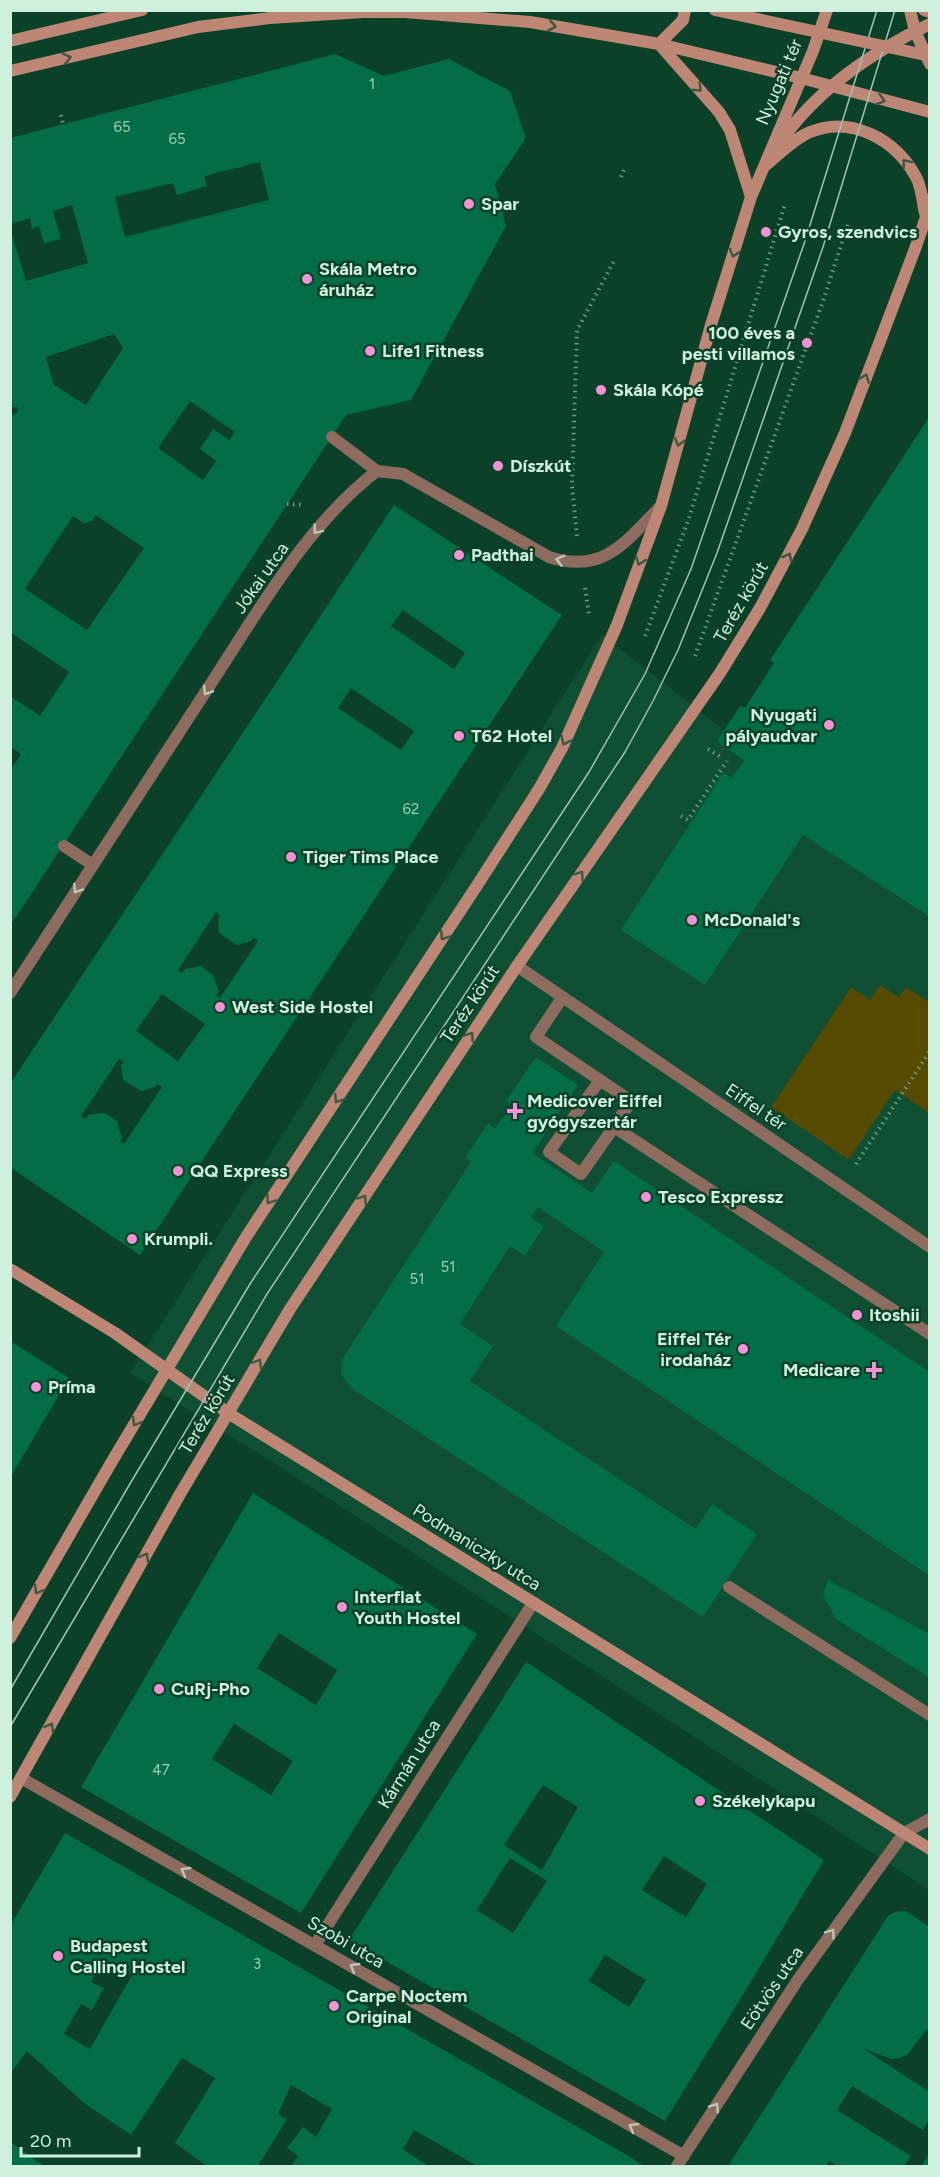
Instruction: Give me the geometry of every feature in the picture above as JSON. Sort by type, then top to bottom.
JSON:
[{"type":"main road","points":[[10,41],[142,10]]},
{"type":"main road","points":[[659,44],[683,20],[686,10]]},
{"type":"main road","points":[[715,10],[930,56]]},
{"type":"main road","name":"Nyugati tér","points":[[763,168],[827,10]]},
{"type":"main road","points":[[910,10],[915,31],[930,64]]},
{"type":"main road","points":[[924,10],[930,12]]},
{"type":"main road","points":[[10,71],[198,27],[270,18],[363,12],[405,12],[494,18],[659,44],[930,112]]},
{"type":"main road","points":[[10,1638],[246,1237],[539,789],[567,737],[617,625],[660,506],[711,325],[751,197],[763,168],[798,117],[832,87],[873,56],[930,24]]},
{"type":"main road","points":[[659,44],[680,70],[705,94],[724,121],[739,155],[751,197]]},
{"type":"main road","points":[[763,168],[789,145],[808,133],[828,126],[847,126],[865,131],[885,142],[904,159],[918,179],[928,218]]},
{"type":"main road","points":[[928,218],[930,199]]},
{"type":"main road","name":"Teréz körút","points":[[10,1797],[174,1504],[290,1309],[517,966],[720,673],[781,571],[825,481],[845,433],[928,218]]},
{"type":"main road","name":"Podmaniczky utca","points":[[10,1269],[115,1333],[228,1413],[930,1849]]},
{"type":"street","points":[[332,437],[377,471],[403,474],[549,557],[567,563],[580,563],[603,557],[618,549],[660,506]]},
{"type":"street","name":"Jókai utca","points":[[10,993],[280,579],[336,506],[377,471]]},
{"type":"street","points":[[64,846],[93,865]]},
{"type":"street","name":"Eiffel tér","points":[[517,966],[930,1247]]},
{"type":"street","points":[[562,998],[536,1037],[600,1080],[631,1101],[581,1174],[562,1167],[549,1152],[600,1080]]},
{"type":"street","points":[[614,1127],[930,1334]]},
{"type":"street","points":[[729,1587],[930,1715]]},
{"type":"street","name":"Kármán utca","points":[[315,1945],[533,1603]]},
{"type":"street","name":"Szobi utca","points":[[21,1778],[315,1945],[680,2161]]},
{"type":"street","points":[[904,1833],[930,1819]]},
{"type":"street","name":"Eötvös utca","points":[[680,2161],[797,1980],[904,1833]]},
{"type":"path","points":[[61,115],[63,124]]},
{"type":"path","points":[[621,177],[624,170]]},
{"type":"path","points":[[645,636],[688,521],[784,204]]},
{"type":"path","points":[[694,656],[833,274],[848,224]]},
{"type":"path","points":[[578,545],[572,486],[577,330],[615,259]]},
{"type":"path","points":[[708,748],[721,757]]},
{"type":"path","points":[[681,816],[688,820],[727,761]]},
{"type":"path","points":[[842,1187],[930,1051]]},
{"type":"shaded area","points":[[602,635],[760,758],[929,879],[929,1890],[296,1477],[130,1373]]},
{"type":"shaded area","points":[[880,985],[899,997],[906,987],[929,1002],[929,1113],[895,1090],[849,1160],[771,1107],[851,987],[870,1000]]},
{"type":"building","points":[[335,54],[384,76],[449,59],[510,91],[526,138],[495,184],[506,226],[411,400],[346,415],[10,926],[10,771],[21,754],[10,747],[10,696],[40,716],[69,672],[10,632],[10,417],[18,412],[17,407],[10,408],[10,228],[26,281],[88,263],[72,205],[53,211],[61,239],[44,243],[39,226],[32,229],[30,218],[10,224],[10,138]],"holes":[[[260,162],[269,200],[125,237],[115,197],[173,183],[177,195],[207,186],[204,176]],[[114,334],[123,348],[86,405],[54,385],[46,357]],[[190,401],[235,432],[229,440],[213,429],[200,449],[216,461],[203,480],[158,448]],[[96,515],[144,548],[87,630],[25,589],[73,516],[84,523],[92,521]]]},
{"type":"building","name":"Nyugati pályaudvar","points":[[930,416],[930,917],[803,835],[705,985],[621,930],[723,773],[732,778],[744,760],[717,741],[740,706],[745,708],[774,663],[770,660]]},
{"type":"building","points":[[394,505],[562,615],[140,1255],[10,1167],[10,1084]],"holes":[[[403,610],[465,653],[454,669],[391,626]],[[351,688],[414,731],[401,750],[338,708]],[[216,912],[220,916],[218,919],[219,933],[237,945],[254,938],[258,941],[220,998],[216,995],[219,992],[213,975],[201,966],[185,969],[182,973],[178,970]],[[162,994],[205,1024],[178,1061],[136,1031]],[[119,1059],[124,1062],[121,1065],[123,1080],[141,1091],[155,1087],[157,1084],[162,1087],[124,1144],[120,1141],[122,1138],[117,1121],[105,1113],[88,1115],[86,1119],[81,1116]]]},
{"type":"building","points":[[536,1057],[578,1085],[532,1153],[592,1193],[614,1161],[930,1372],[930,1576],[556,1326],[604,1252],[538,1207],[531,1218],[544,1226],[525,1256],[510,1246],[460,1324],[493,1346],[470,1381],[696,1529],[712,1504],[757,1534],[703,1617],[351,1388],[341,1374],[342,1360],[471,1162],[465,1158],[488,1123],[495,1129],[512,1105],[506,1101]]},
{"type":"building","points":[[10,1341],[69,1378],[10,1478]]},
{"type":"building","points":[[253,1493],[477,1634],[301,1913],[81,1787]],"holes":[[[279,1633],[337,1670],[316,1705],[257,1668]],[[234,1724],[293,1761],[271,1795],[212,1759]]]},
{"type":"building","points":[[828,1580],[930,1634],[930,1678],[836,1619],[823,1595]]},
{"type":"building","points":[[526,1662],[824,1860],[665,2121],[349,1940]],"holes":[[[543,1785],[578,1807],[542,1870],[504,1845]],[[664,1856],[707,1884],[686,1917],[642,1890]],[[510,1858],[547,1881],[513,1933],[477,1910]],[[605,1955],[646,1980],[629,2007],[589,1981]]]},
{"type":"building","points":[[65,1833],[643,2166],[477,2166],[414,2130],[403,2149],[428,2166],[291,2166],[298,2156],[287,2148],[303,2127],[316,2137],[332,2109],[291,2085],[278,2114],[287,2119],[258,2166],[207,2166],[175,2143],[215,2078],[182,2058],[131,2135],[84,2103],[27,2051],[10,2074],[10,1926]],"holes":[[[104,1959],[132,1975],[90,2049],[64,2034],[81,2004],[92,2010],[104,1988],[91,1982]]]},
{"type":"building","points":[[906,1911],[930,1927],[930,2032],[926,2030],[908,2054],[900,2058],[891,2059],[864,2049],[930,2092],[930,2119],[923,2130],[852,2086],[837,2110],[911,2156],[904,2166],[838,2166],[829,2161],[826,2166],[728,2166],[888,1916],[895,1912]]},
{"type":"building","points":[[10,2142],[44,2166],[10,2166]]},
{"type":"building","points":[[930,2153],[930,2166],[921,2166]]},
{"type":"tram line","points":[[10,1690],[250,1284],[589,772],[645,674],[691,569],[805,241],[877,10]]},
{"type":"tram line","points":[[10,1727],[267,1294],[625,752],[653,701],[678,650],[717,553],[823,247],[895,10]]},
{"type":"place","name":"Spar","points":[[469,204]]},
{"type":"place","name":"Gyros, szendvics","points":[[766,232]]},
{"type":"place","name":"Skála Metro áruház","points":[[307,279]]},
{"type":"place","name":"100 éves a pesti villamos","points":[[807,343]]},
{"type":"place","name":"Life1 Fitness","points":[[370,351]]},
{"type":"place","name":"Skála Kópé","points":[[601,390]]},
{"type":"place","name":"Díszkút","points":[[498,466]]},
{"type":"place","name":"Padthai","points":[[459,555]]},
{"type":"place","name":"Nyugati pályaudvar","points":[[829,725]]},
{"type":"place","name":"T62 Hotel","points":[[459,736]]},
{"type":"place","name":"Tiger Tims Place","points":[[291,857]]},
{"type":"place","name":"McDonald's","points":[[692,920]]},
{"type":"place","name":"West Side Hostel","points":[[220,1007]]},
{"type":"place","name":"Medicover Eiffel gyógyszertár","points":[[515,1111]]},
{"type":"place","name":"QQ Express","points":[[178,1171]]},
{"type":"place","name":"Tesco Expressz","points":[[646,1197]]},
{"type":"place","name":"Krumpli.","points":[[132,1239]]},
{"type":"place","name":"Itoshii","points":[[857,1315]]},
{"type":"place","name":"Eiffel Tér irodaház","points":[[743,1349]]},
{"type":"place","name":"Medicare","points":[[874,1370]]},
{"type":"place","name":"Príma","points":[[36,1387]]},
{"type":"place","name":"Interflat Youth Hostel","points":[[342,1607]]},
{"type":"place","name":"CuRj-Pho","points":[[159,1689]]},
{"type":"place","name":"Székelykapu","points":[[700,1801]]},
{"type":"place","name":"Budapest Calling Hostel","points":[[58,1956]]},
{"type":"place","name":"Carpe Noctem Original","points":[[334,2006]]}]
